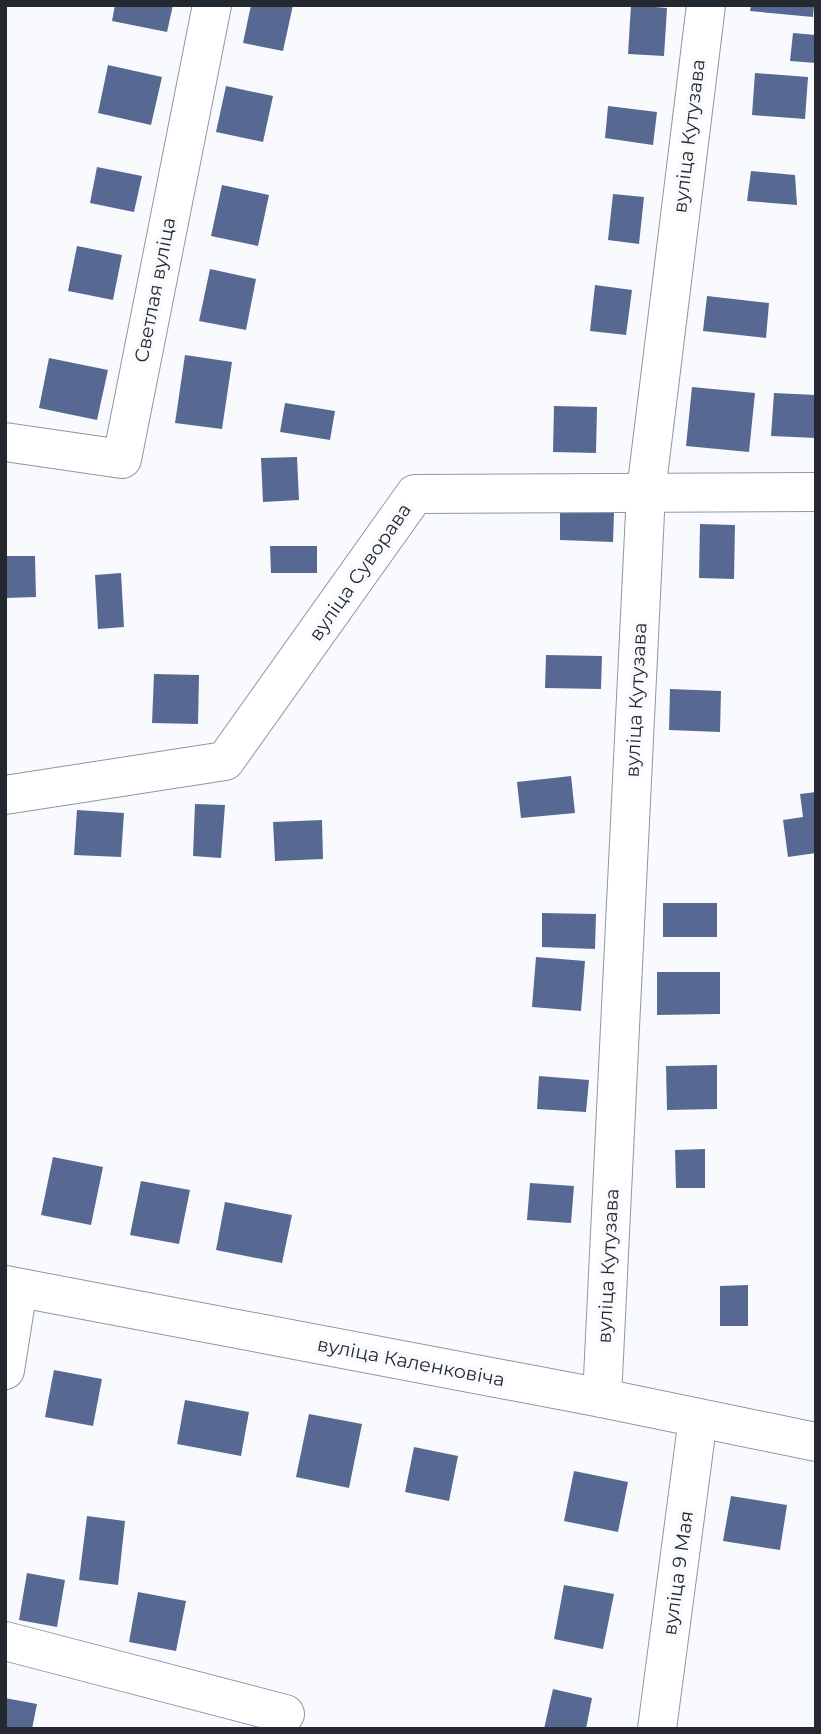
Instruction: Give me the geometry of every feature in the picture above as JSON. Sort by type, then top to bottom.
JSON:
[{"type":"street","name":"Светлая вуліца","points":[[5,442],[121,459],[212,5]]},
{"type":"street","name":"вуліца Кутузава","points":[[602,1398],[646,492],[705,5]]},
{"type":"street","name":"вуліца Суворава","points":[[5,795],[225,761],[415,494],[816,492]]},
{"type":"street","name":"вуліца Каленковіча","points":[[12,1287],[602,1398],[816,1442]]},
{"type":"street","points":[[5,1370],[12,1287]]},
{"type":"street","name":"вуліца 9 Мая","points":[[657,1729],[698,1418]]},
{"type":"street","points":[[5,1641],[285,1714]]},
{"type":"building","points":[[115,5],[173,5],[167,32],[112,21]]},
{"type":"building","points":[[251,5],[293,5],[283,51],[243,43]]},
{"type":"building","points":[[631,5],[667,8],[664,56],[628,54]]},
{"type":"building","points":[[751,5],[814,5],[813,17],[750,11]]},
{"type":"building","points":[[793,33],[816,35],[816,63],[790,61]]},
{"type":"building","points":[[108,65],[162,77],[151,125],[98,113]]},
{"type":"building","points":[[755,73],[808,77],[805,119],[752,115]]},
{"type":"building","points":[[226,86],[273,96],[263,142],[216,132]]},
{"type":"building","points":[[608,106],[657,112],[653,145],[605,138]]},
{"type":"building","points":[[97,167],[142,176],[134,212],[90,203]]},
{"type":"building","points":[[751,171],[795,175],[797,205],[747,201]]},
{"type":"building","points":[[222,185],[269,195],[258,246],[211,236]]},
{"type":"building","points":[[613,194],[644,197],[639,244],[608,240]]},
{"type":"building","points":[[77,246],[122,255],[113,300],[68,291]]},
{"type":"building","points":[[210,269],[256,279],[246,330],[199,321]]},
{"type":"building","points":[[595,285],[632,290],[626,335],[590,331]]},
{"type":"building","points":[[707,296],[769,303],[766,338],[703,331]]},
{"type":"building","points":[[185,355],[232,362],[222,429],[175,423]]},
{"type":"building","points":[[49,358],[108,370],[97,420],[39,408]]},
{"type":"building","points":[[692,387],[755,393],[749,452],[686,446]]},
{"type":"building","points":[[774,393],[816,395],[816,438],[771,436]]},
{"type":"building","points":[[285,403],[335,411],[330,440],[280,432]]},
{"type":"building","points":[[554,406],[597,407],[596,453],[553,452]]},
{"type":"building","points":[[297,457],[299,500],[263,502],[261,458]]},
{"type":"building","points":[[560,512],[614,513],[613,542],[560,540]]},
{"type":"building","points":[[700,524],[735,525],[734,579],[699,578]]},
{"type":"building","points":[[270,546],[317,546],[317,573],[271,573]]},
{"type":"building","points":[[5,556],[35,556],[36,597],[6,598]]},
{"type":"building","points":[[121,573],[124,627],[98,629],[95,575]]},
{"type":"building","points":[[546,655],[602,656],[601,689],[545,688]]},
{"type":"building","points":[[154,674],[199,675],[198,724],[152,723]]},
{"type":"building","points":[[670,689],[721,691],[720,732],[669,730]]},
{"type":"building","points":[[571,776],[575,813],[521,818],[517,782]]},
{"type":"building","points":[[816,792],[816,853],[788,857],[783,820],[803,817],[800,794]]},
{"type":"building","points":[[195,804],[225,805],[221,858],[193,856]]},
{"type":"building","points":[[77,810],[124,813],[121,857],[74,855]]},
{"type":"building","points":[[322,820],[323,859],[275,861],[273,822]]},
{"type":"building","points":[[663,903],[717,903],[717,937],[663,937]]},
{"type":"building","points":[[542,913],[596,914],[595,949],[542,947]]},
{"type":"building","points":[[536,957],[585,961],[581,1011],[532,1007]]},
{"type":"building","points":[[657,972],[720,972],[720,1014],[657,1015]]},
{"type":"building","points":[[717,1065],[717,1109],[667,1110],[666,1066]]},
{"type":"building","points":[[539,1076],[589,1080],[586,1112],[537,1109]]},
{"type":"building","points":[[705,1149],[705,1188],[676,1188],[675,1150]]},
{"type":"building","points":[[53,1157],[103,1167],[91,1225],[41,1215]]},
{"type":"building","points":[[141,1181],[190,1190],[179,1244],[130,1235]]},
{"type":"building","points":[[530,1183],[574,1186],[571,1223],[527,1220]]},
{"type":"building","points":[[225,1202],[292,1215],[282,1263],[216,1250]]},
{"type":"building","points":[[748,1285],[748,1326],[720,1326],[720,1286]]},
{"type":"building","points":[[54,1370],[102,1379],[93,1426],[45,1417]]},
{"type":"building","points":[[185,1400],[249,1412],[241,1456],[177,1444]]},
{"type":"building","points":[[309,1414],[362,1424],[349,1488],[296,1477]]},
{"type":"building","points":[[414,1447],[458,1456],[449,1501],[405,1492]]},
{"type":"building","points":[[574,1471],[628,1482],[618,1532],[564,1521]]},
{"type":"building","points":[[731,1496],[787,1505],[780,1550],[723,1541]]},
{"type":"building","points":[[87,1516],[125,1521],[118,1585],[79,1580]]},
{"type":"building","points":[[27,1573],[65,1580],[57,1627],[19,1620]]},
{"type":"building","points":[[564,1585],[614,1594],[603,1649],[554,1639]]},
{"type":"building","points":[[138,1592],[186,1601],[176,1651],[129,1642]]},
{"type":"building","points":[[553,1689],[592,1698],[586,1729],[544,1729]]},
{"type":"building","points":[[5,1698],[37,1704],[32,1729],[5,1729]]}]
